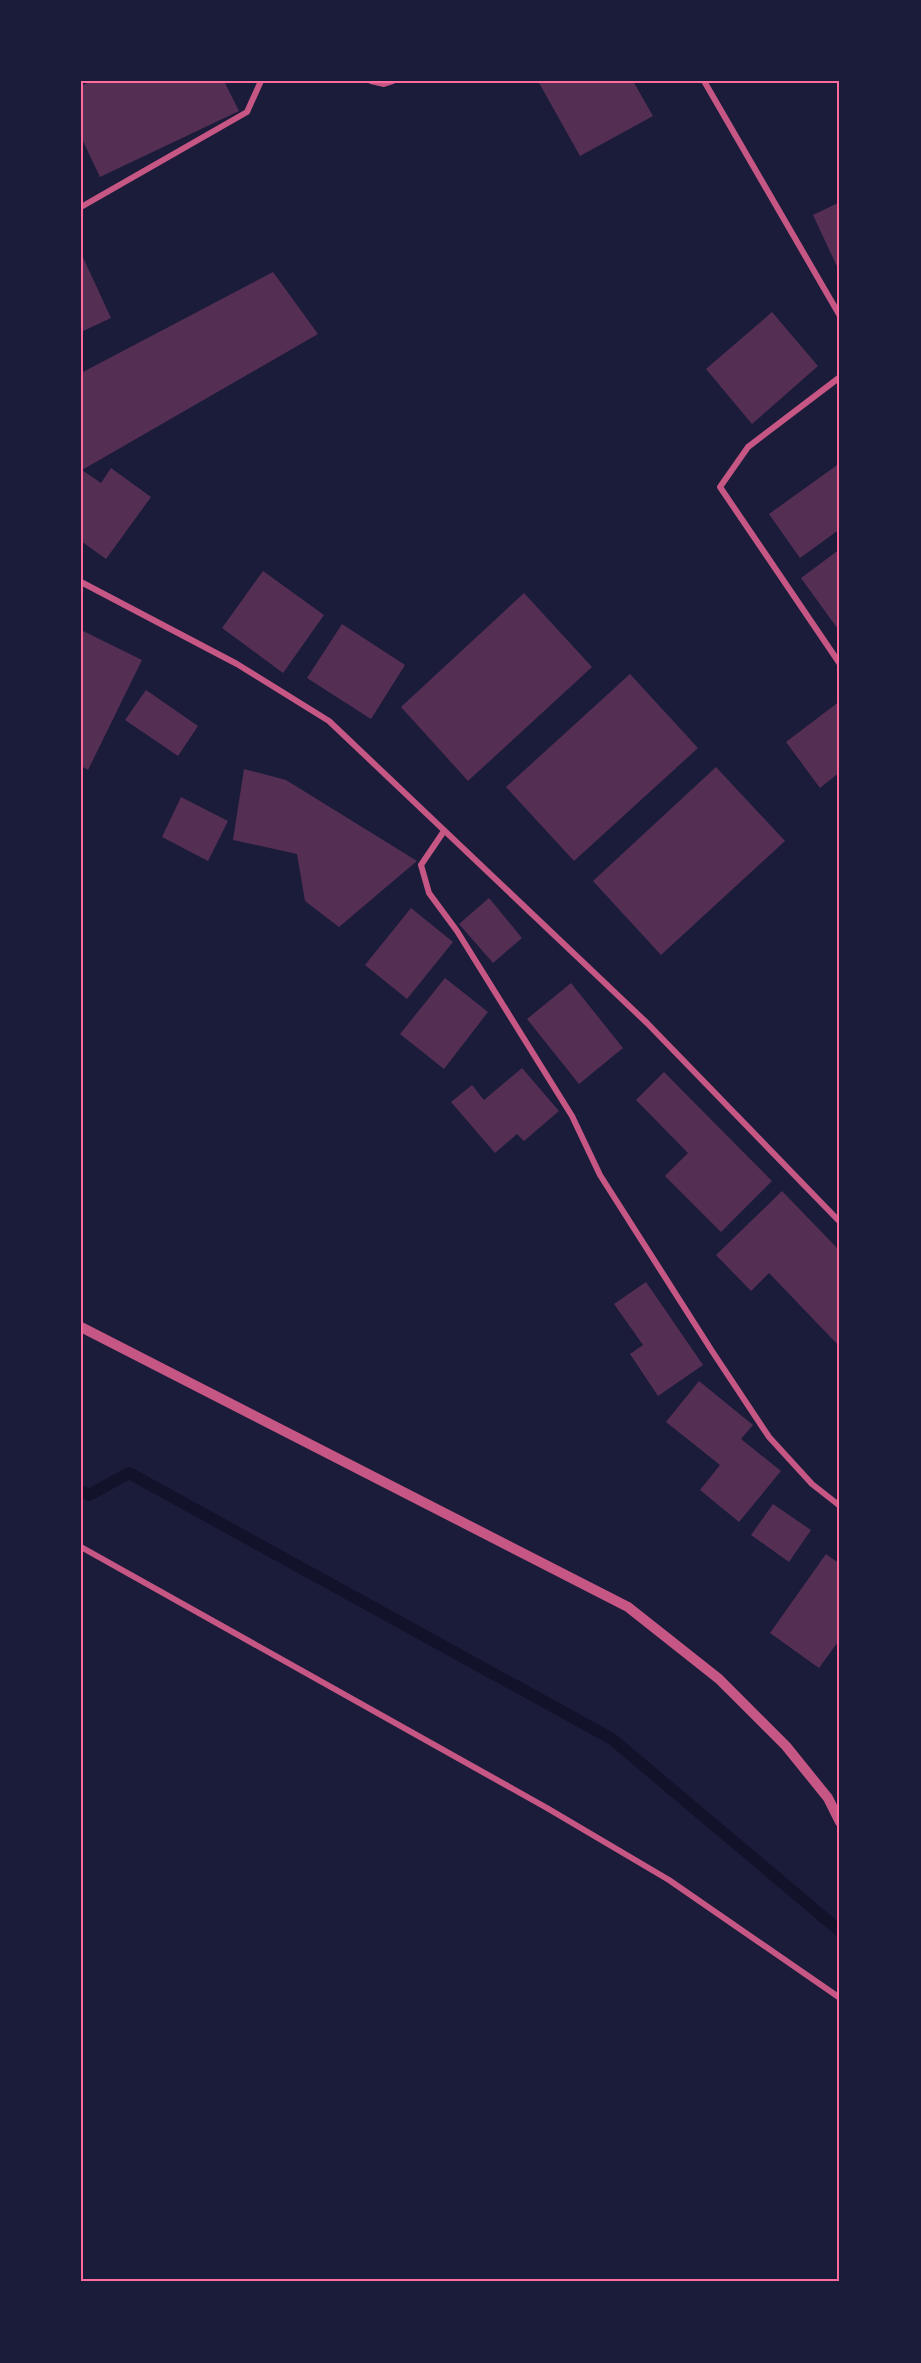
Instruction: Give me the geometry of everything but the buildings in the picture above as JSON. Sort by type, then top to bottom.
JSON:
[{"type":"street","points":[[81,207],[247,112],[261,81]]},
{"type":"street","points":[[371,81],[384,84],[393,81]]},
{"type":"street","points":[[704,81],[840,316]]},
{"type":"street","points":[[840,377],[748,447],[720,487],[840,664]]},
{"type":"street","points":[[81,582],[237,664],[329,721],[647,1023],[840,1222]]},
{"type":"street","points":[[444,831],[421,865],[429,893],[457,931],[572,1116],[600,1175],[768,1437],[812,1484],[840,1506]]},
{"type":"street","points":[[81,1327],[628,1607],[719,1679],[786,1746],[828,1798],[840,1822]]},
{"type":"street","points":[[81,1547],[547,1808],[669,1880],[840,1998]]},
{"type":"waterway","points":[[81,1491],[89,1495],[129,1473],[612,1739],[840,1931]]}]
